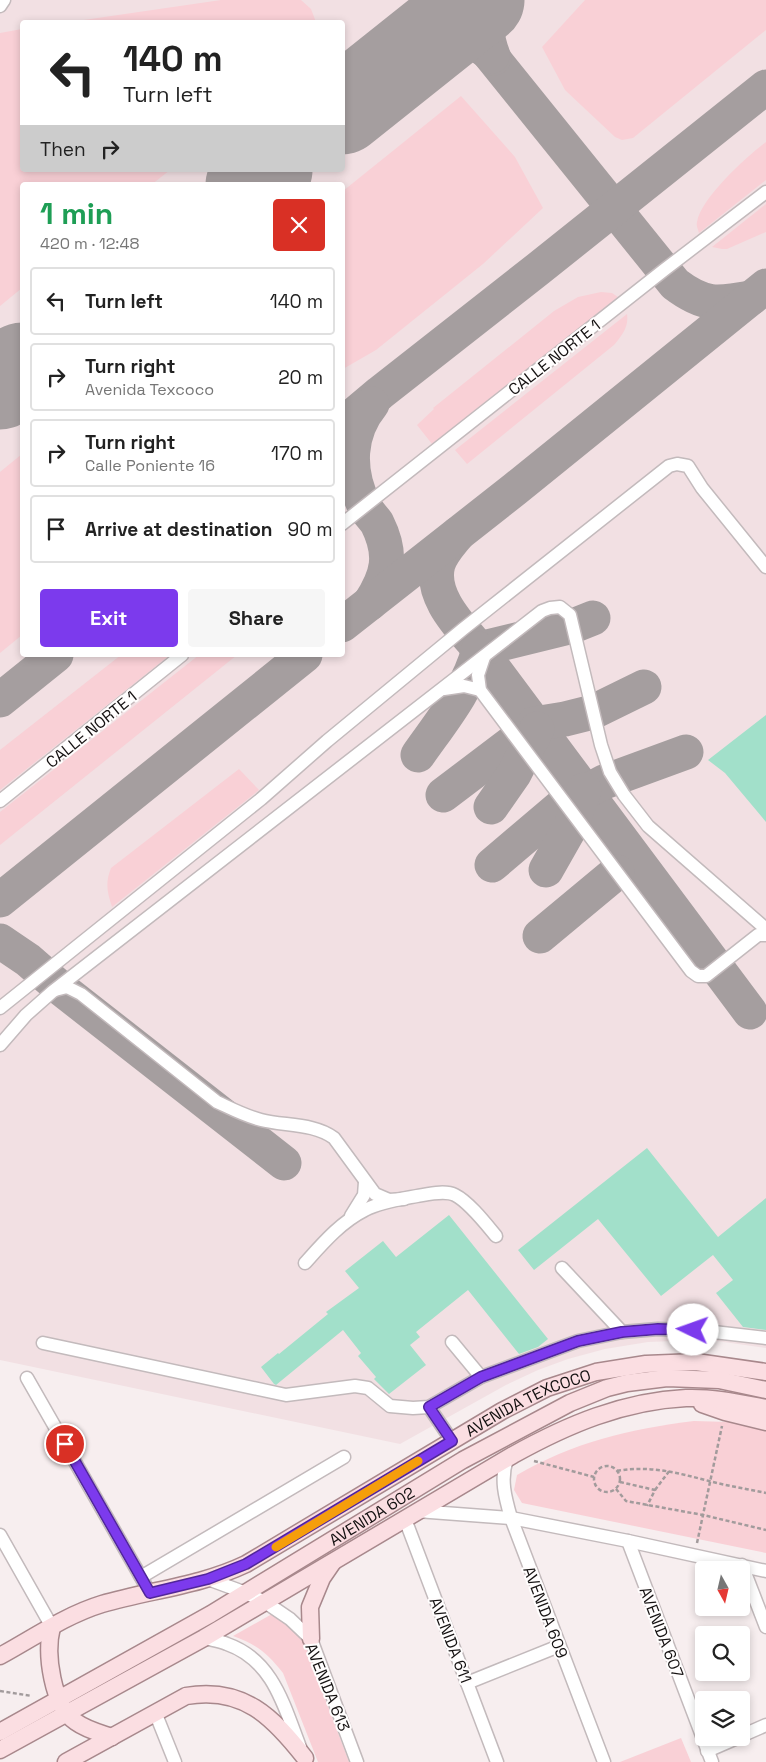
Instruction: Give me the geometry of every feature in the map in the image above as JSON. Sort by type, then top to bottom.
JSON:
[{"type":"main road","name":"AVENIDA TEXCOCO","points":[[0,1656],[52,1627],[100,1605],[208,1579],[235,1570],[524,1399],[548,1388],[596,1372],[621,1367],[671,1362],[722,1364],[766,1372]]},
{"type":"main road","name":"AVENIDA 602","points":[[0,1750],[63,1706],[463,1460],[570,1403],[588,1395],[627,1383],[667,1378],[719,1380],[766,1390]]},
{"type":"main road","name":"AVENIDA 602","points":[[686,1398],[725,1412],[766,1422]]},
{"type":"main road","name":"AVENIDA 602","points":[[0,1732],[63,1706],[204,1638],[541,1440],[603,1414],[635,1404],[686,1398],[725,1400],[766,1408]]},
{"type":"main road","points":[[311,1640],[310,1607],[322,1578],[334,1561]]},
{"type":"main road","points":[[52,1627],[49,1639],[50,1667],[63,1706],[74,1722],[112,1737]]},
{"type":"main road","points":[[66,1762],[186,1696],[208,1693],[230,1696],[249,1703],[283,1732],[306,1760]]},
{"type":"street","points":[[0,6],[4,0]]},
{"type":"street","name":"CALLE NORTE 1","points":[[345,522],[766,192]]},
{"type":"street","points":[[0,1008],[261,799],[326,741],[455,636],[669,466],[676,464],[688,466],[702,488],[766,567]]},
{"type":"street","points":[[0,1045],[26,1015],[82,968],[441,690],[484,656],[542,611],[550,608],[560,607],[567,612],[573,626],[601,745],[606,762],[621,790],[648,826],[756,920],[763,933],[708,975],[701,977],[696,974],[669,942],[480,690],[479,666],[484,656]]},
{"type":"street","name":"CALLE NORTE 1","points":[[0,801],[180,657]]},
{"type":"street","points":[[441,690],[464,686],[480,690]]},
{"type":"street","points":[[81,994],[78,978],[82,968]]},
{"type":"street","points":[[52,992],[67,987],[81,994],[217,1102],[237,1112],[256,1118],[320,1131],[329,1135],[334,1138],[375,1194],[384,1199],[404,1199]]},
{"type":"street","points":[[305,1263],[321,1244],[346,1221],[364,1195],[366,1182]]},
{"type":"street","points":[[346,1221],[366,1209],[404,1199],[448,1193],[463,1200],[496,1236]]},
{"type":"street","points":[[562,1268],[622,1332]]},
{"type":"street","points":[[42,1343],[286,1395],[355,1386],[368,1388],[390,1406],[414,1408],[429,1407],[481,1377],[578,1341],[622,1332],[681,1329],[766,1338]]},
{"type":"street","points":[[452,1342],[481,1377]]},
{"type":"street","points":[[27,1378],[150,1593]]},
{"type":"street","points":[[429,1407],[452,1441]]},
{"type":"street","points":[[141,1577],[344,1457]]},
{"type":"street","name":"AVENIDA 609","points":[[510,1457],[504,1468],[503,1485],[510,1518],[604,1762]]},
{"type":"street","name":"AVENIDA 602","points":[[411,1515],[510,1518],[628,1540],[723,1561]]},
{"type":"street","name":"AVENIDA 611","points":[[411,1515],[467,1684],[497,1762]]},
{"type":"street","points":[[0,1535],[52,1627]]},
{"type":"street","name":"AVENIDA 607","points":[[628,1540],[709,1756]]},
{"type":"street","name":"AVENIDA 602","points":[[750,1567],[766,1571]]},
{"type":"street","points":[[208,1579],[246,1593]]},
{"type":"street","points":[[750,1586],[766,1627]]},
{"type":"street","name":"AVENIDA 613","points":[[246,1593],[265,1602],[290,1619],[311,1640],[357,1762]]},
{"type":"street","points":[[204,1638],[228,1644],[262,1666],[274,1682],[306,1760]]},
{"type":"street","points":[[467,1684],[559,1646]]},
{"type":"street","points":[[155,1712],[172,1760]]},
{"type":"street","points":[[750,1732],[766,1725]]},
{"type":"street","points":[[709,1756],[725,1746]]},
{"type":"path","points":[[694,1555],[725,1412]]},
{"type":"path","points":[[510,1457],[594,1477]]},
{"type":"path","points":[[617,1471],[620,1482],[616,1490],[603,1492],[598,1489],[594,1483],[597,1471],[601,1468],[613,1468],[617,1471],[628,1469],[670,1470],[766,1493]]},
{"type":"path","points":[[647,1506],[655,1490],[670,1470]]},
{"type":"path","points":[[620,1482],[655,1490]]},
{"type":"path","points":[[616,1490],[626,1501],[703,1515],[766,1530]]},
{"type":"path","points":[[1,1693],[35,1697]]},
{"type":"shaded area","points":[[0,0],[766,0],[766,1348],[717,1341],[674,1341],[648,1342],[605,1349],[568,1359],[538,1370],[506,1385],[400,1444],[0,1360]]},
{"type":"shaded area","points":[[221,0],[301,0],[311,9],[315,20],[84,20]]},
{"type":"shaded area","points":[[585,0],[766,0],[766,30],[633,138],[622,140],[615,137],[565,90],[542,47]]},
{"type":"shaded area","points":[[20,29],[20,172],[167,172],[155,182],[20,182],[20,290],[0,306],[0,33]]},
{"type":"shaded area","points":[[461,96],[515,157],[543,208],[483,264],[376,350],[345,368],[345,189]]},
{"type":"shaded area","points":[[766,142],[766,180],[699,233],[697,222],[700,212],[707,201],[737,167]]},
{"type":"shaded area","points":[[766,204],[766,232],[727,249],[712,247]]},
{"type":"shaded area","points":[[601,292],[612,293],[618,297],[432,444],[417,425],[433,408],[554,311],[578,297]]},
{"type":"shaded area","points":[[627,314],[626,327],[614,345],[467,464],[455,450]]},
{"type":"shaded area","points":[[20,456],[20,637],[0,653],[0,472]]},
{"type":"shaded area","points":[[118,657],[167,657],[0,790],[0,750]]},
{"type":"shaded area","points":[[196,657],[235,657],[0,845],[0,812]]},
{"type":"shaded area","points":[[239,769],[259,790],[112,907],[107,888],[111,868]]},
{"type":"shaded area","points":[[694,1421],[729,1422],[766,1429],[766,1553],[522,1503],[514,1490],[517,1475],[560,1454],[624,1433]]},
{"type":"shaded area","points":[[272,1614],[294,1628],[303,1640],[349,1762],[318,1762],[283,1673],[261,1650],[233,1636]]},
{"type":"shaded area","points":[[681,1738],[691,1762],[620,1762]]},
{"type":"building","points":[[766,715],[766,822],[725,773],[708,760]]},
{"type":"building","points":[[647,1148],[718,1237],[766,1198],[766,1330],[743,1327],[716,1293],[733,1280],[713,1255],[661,1296],[598,1219],[534,1270],[518,1250]]},
{"type":"building","points":[[449,1215],[548,1339],[538,1347],[519,1354],[468,1290],[416,1332],[420,1337],[410,1345],[426,1365],[389,1394],[374,1379],[376,1377],[358,1356],[361,1353],[343,1330],[276,1385],[274,1384],[261,1367],[328,1314],[326,1312],[359,1288],[345,1271],[383,1241],[396,1257]]},
{"type":"taxiway","points":[[446,0],[675,284],[694,296],[711,302],[751,298]]},
{"type":"taxiway","points":[[492,0],[489,7],[487,29],[489,44],[494,58]]},
{"type":"taxiway","points":[[390,72],[414,56],[440,43],[466,41],[479,46],[492,56]]},
{"type":"taxiway","points":[[345,422],[766,87]]},
{"type":"taxiway","points":[[272,182],[278,172]]},
{"type":"taxiway","points":[[345,623],[515,489],[766,286]]},
{"type":"taxiway","points":[[370,603],[381,583],[387,555],[377,523],[365,508],[358,492],[353,466],[353,453],[358,427],[372,404]]},
{"type":"taxiway","points":[[458,534],[442,556],[438,564],[436,576],[438,588],[448,610],[750,1012]]},
{"type":"taxiway","points":[[479,649],[573,626],[593,618]]},
{"type":"taxiway","points":[[418,755],[445,718],[461,691],[479,649]]},
{"type":"taxiway","points":[[0,700],[54,657]]},
{"type":"taxiway","points":[[0,900],[303,657]]},
{"type":"taxiway","points":[[534,724],[593,712],[644,687]]},
{"type":"taxiway","points":[[491,807],[514,774],[537,729]]},
{"type":"taxiway","points":[[443,795],[517,739]]},
{"type":"taxiway","points":[[585,792],[604,782],[686,752]]},
{"type":"taxiway","points":[[546,870],[571,826],[584,790]]},
{"type":"taxiway","points":[[492,865],[565,803]]},
{"type":"taxiway","points":[[540,936],[617,872]]},
{"type":"taxiway","points":[[0,941],[28,960],[59,987],[284,1163]]},
{"type":"runway","points":[[345,108],[480,0]]},
{"type":"runway","points":[[254,182],[266,172]]},
{"type":"runway","points":[[0,385],[20,369]]},
{"type":"slow traffic","points":[[276,1547],[418,1461]]},
{"type":"route","points":[[65,1444],[150,1593],[208,1579],[235,1570],[452,1441],[429,1407],[481,1377],[578,1341],[622,1332],[658,1329],[693,1330]]}]
